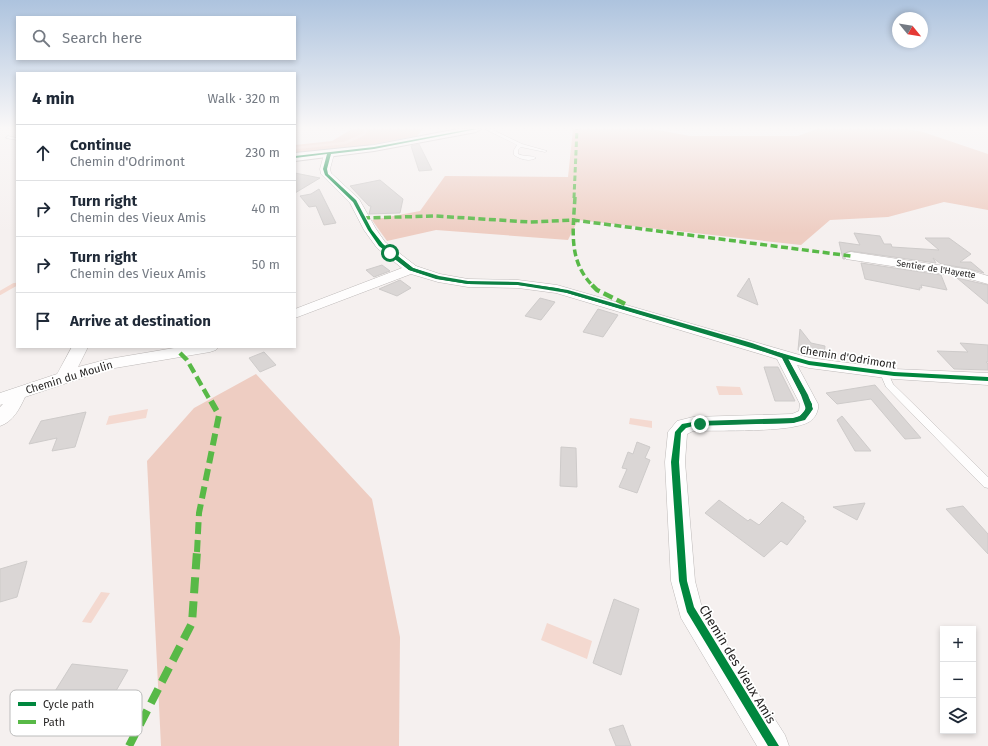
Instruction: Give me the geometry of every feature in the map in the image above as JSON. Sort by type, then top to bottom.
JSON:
[{"type":"street","name":"Chemin d'Odrimont","points":[[326,164],[326,174],[355,201],[370,230],[381,245],[411,269],[452,281],[518,284],[562,290],[809,363],[884,373],[988,379]]},
{"type":"street","name":"Sentier de l'Hayette","points":[[851,256],[965,273],[988,280]]},
{"type":"street","name":"Sentier de l'Hayette","points":[[883,261],[888,273]]},
{"type":"street","points":[[296,314],[411,269]]},
{"type":"street","points":[[63,378],[79,348]]},
{"type":"street","name":"Chemin du Moulin","points":[[0,399],[109,364],[204,348]]},
{"type":"street","name":"Chemin des Vieux Amis","points":[[774,746],[690,609],[683,581],[675,462],[678,432],[684,426],[700,424],[793,421],[802,418],[807,414],[810,409],[784,356]]},
{"type":"street","points":[[0,419],[12,406],[18,393]]},
{"type":"lane","points":[[884,373],[889,385],[988,484]]},
{"type":"shaded area","points":[[569,164],[988,164],[988,210],[944,202],[888,217],[830,220],[801,245],[578,220],[568,240],[436,230],[387,241],[372,220],[420,211],[445,176],[568,177]]},
{"type":"shaded area","points":[[256,374],[372,499],[400,637],[399,746],[161,746],[147,461],[194,408]]},
{"type":"shaded area","points":[[716,386],[740,387],[743,395],[719,395]]},
{"type":"shaded area","points":[[148,409],[146,418],[106,425],[109,416]]},
{"type":"shaded area","points":[[630,418],[652,421],[652,428],[629,424]]},
{"type":"shaded area","points":[[101,592],[110,593],[91,623],[82,622]]},
{"type":"shaded area","points":[[547,623],[592,641],[587,659],[541,640]]},
{"type":"building","points":[[417,164],[429,164],[432,170],[419,171]]},
{"type":"building","points":[[296,173],[320,178],[296,192]]},
{"type":"building","points":[[380,180],[403,199],[400,213],[369,214],[371,206],[369,206],[350,186]]},
{"type":"building","points":[[319,189],[336,223],[324,225],[316,206],[309,207],[300,196],[311,194]]},
{"type":"building","points":[[854,233],[880,236],[884,244],[891,244],[892,247],[939,250],[925,238],[949,238],[971,254],[960,262],[971,262],[984,273],[941,264],[933,258],[936,263],[851,251],[845,253],[845,259],[843,259],[839,242],[860,245]]},
{"type":"building","points":[[861,263],[941,275],[947,290],[921,285],[922,288],[919,288],[920,290],[865,279]]},
{"type":"building","points":[[382,265],[390,271],[374,277],[366,270]]},
{"type":"building","points":[[749,278],[758,305],[737,296]]},
{"type":"building","points":[[957,278],[988,285],[988,304]]},
{"type":"building","points":[[400,280],[411,288],[397,296],[379,289]]},
{"type":"building","points":[[540,298],[555,302],[541,320],[525,316]]},
{"type":"building","points":[[598,309],[618,315],[603,337],[583,332]]},
{"type":"building","points":[[800,329],[811,343],[825,346],[824,358],[798,350]]},
{"type":"building","points":[[960,343],[988,345],[988,362],[986,362],[988,364],[988,370],[954,369],[937,351],[968,352]]},
{"type":"building","points":[[264,352],[276,365],[260,372],[249,358]]},
{"type":"building","points":[[764,367],[778,367],[795,401],[775,401]]},
{"type":"building","points":[[875,385],[921,438],[905,439],[871,399],[837,404],[826,393]]},
{"type":"building","points":[[86,412],[75,447],[52,451],[57,438],[29,444],[41,421]]},
{"type":"building","points":[[842,416],[871,451],[855,451],[837,420]]},
{"type":"building","points":[[637,442],[650,447],[645,458],[650,460],[637,493],[619,487],[627,469],[622,468],[628,452],[633,454]]},
{"type":"building","points":[[561,447],[576,448],[577,487],[560,486]]},
{"type":"building","points":[[719,500],[748,521],[750,519],[759,525],[782,502],[804,517],[803,519],[806,521],[787,545],[781,541],[764,557],[705,513]]},
{"type":"building","points":[[865,503],[857,520],[833,507]]},
{"type":"building","points":[[963,506],[988,534],[988,554],[946,509]]},
{"type":"building","points":[[27,561],[17,597],[0,602],[0,569]]},
{"type":"building","points":[[614,599],[639,609],[621,675],[593,663]]},
{"type":"building","points":[[72,664],[128,670],[116,690],[56,690]]},
{"type":"building","points":[[623,725],[631,746],[616,746],[609,729]]},
{"type":"waterway","points":[[0,293],[13,286]]},
{"type":"marked path","points":[[576,164],[573,238],[576,262],[586,279],[597,290],[625,304]]},
{"type":"marked path","points":[[363,218],[435,216],[530,222],[573,220],[851,256]]},
{"type":"marked path","points":[[142,721],[192,623],[199,513],[219,415],[187,360],[180,353]]},
{"type":"marked path","points":[[129,746],[134,736]]},
{"type":"cycle path","points":[[326,164],[326,174],[355,201],[370,230],[381,245],[411,269],[438,278],[468,283],[518,284],[557,289],[809,363],[894,374],[988,379]]},
{"type":"cycle path","points":[[774,746],[690,609],[683,581],[675,462],[678,432],[684,426],[693,424],[793,421],[805,416],[809,411],[809,404],[784,356]]},
{"type":"route","points":[[390,253],[411,269],[438,278],[468,283],[518,284],[557,289],[750,344],[784,356],[810,409],[802,418],[793,421],[700,424]]}]
